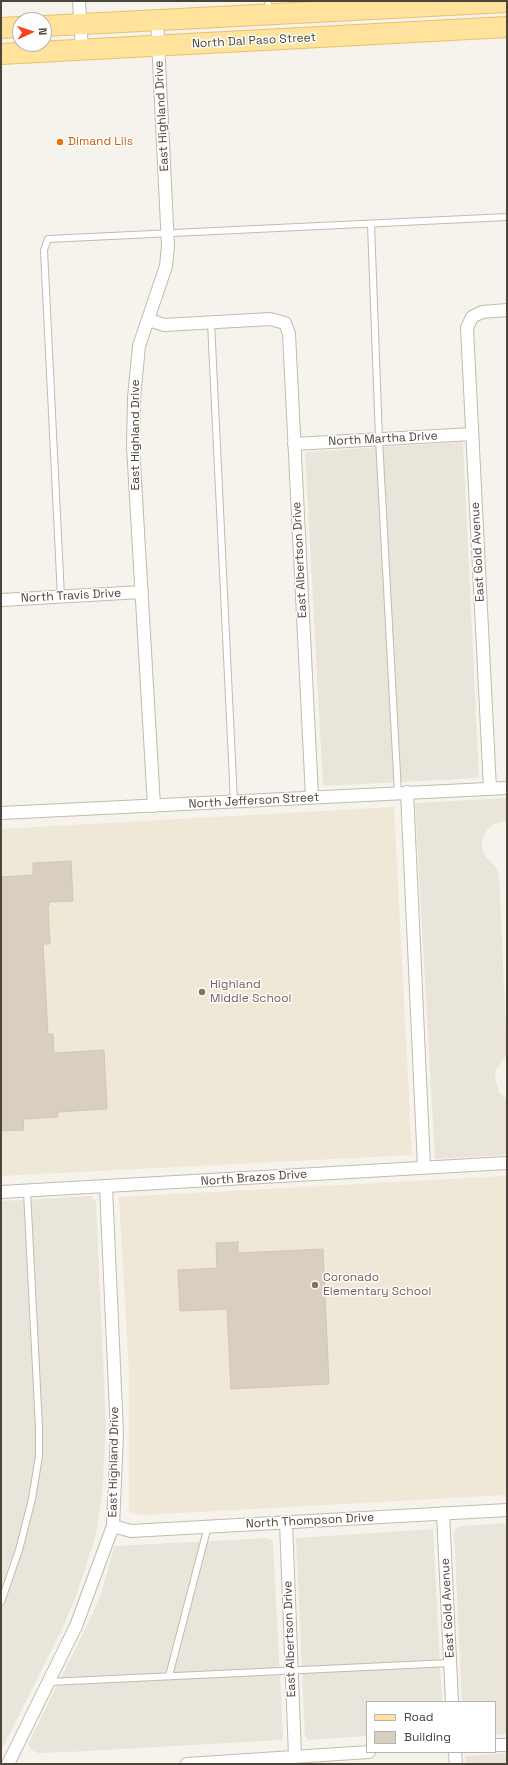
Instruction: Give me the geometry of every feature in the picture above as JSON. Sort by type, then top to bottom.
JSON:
[{"type":"main road","points":[[52,26],[157,20],[269,8],[507,2]]},
{"type":"main road","points":[[1,28],[12,27]]},
{"type":"main road","name":"North Dal Paso Street","points":[[1,54],[507,27]]},
{"type":"street","points":[[79,1],[82,50]]},
{"type":"street","name":"East Highland Drive","points":[[154,806],[133,446],[134,398],[139,346],[166,266],[168,234],[157,20]]},
{"type":"street","name":"East Gold Avenue","points":[[490,789],[467,328],[472,317],[482,312],[507,310]]},
{"type":"street","name":"East Albertson Drive","points":[[211,322],[270,319],[285,322],[289,334],[312,797]]},
{"type":"street","points":[[149,320],[164,325],[211,322]]},
{"type":"street","name":"North Martha Drive","points":[[294,444],[472,434]]},
{"type":"street","name":"North Travis Drive","points":[[1,600],[142,592]]},
{"type":"street","name":"North Jefferson Street","points":[[1,813],[507,788]]},
{"type":"street","points":[[403,792],[424,1167]]},
{"type":"street","name":"North Brazos Drive","points":[[1,1192],[507,1163]]},
{"type":"street","name":"East Highland Drive","points":[[8,1764],[76,1626],[113,1526],[117,1434],[106,1187]]},
{"type":"street","name":"North Thompson Drive","points":[[113,1526],[131,1530],[507,1510]]},
{"type":"street","name":"East Gold Avenue","points":[[443,1513],[452,1701]]},
{"type":"street","name":"East Albertson Drive","points":[[286,1522],[296,1756]]},
{"type":"street","points":[[496,1745],[507,1745]]},
{"type":"street","points":[[187,1764],[366,1752]]},
{"type":"street","points":[[455,1753],[456,1764]]},
{"type":"lane","points":[[61,596],[44,250],[48,239],[507,217]]},
{"type":"lane","points":[[371,224],[379,439],[403,792]]},
{"type":"lane","points":[[211,322],[234,802]]},
{"type":"lane","points":[[1,1602],[19,1550],[32,1500],[38,1456],[39,1428],[27,1191]]},
{"type":"lane","points":[[169,1676],[208,1526]]},
{"type":"lane","points":[[48,1682],[450,1664]]},
{"type":"shaded area","points":[[463,442],[479,778],[323,786],[305,452]]},
{"type":"shaded area","points":[[507,798],[507,821],[494,824],[487,830],[482,841],[482,848],[485,856],[497,869],[499,875],[507,1054],[496,1070],[495,1077],[499,1093],[507,1099],[507,1155],[435,1159],[415,803]]},
{"type":"shaded area","name":"Highland Middle School","points":[[394,807],[412,1155],[1,1176],[1,829]]},
{"type":"shaded area","name":"Coronado Elementary School","points":[[507,1176],[507,1495],[143,1515],[129,1512],[129,1374],[119,1197]]},
{"type":"shaded area","points":[[91,1196],[96,1202],[106,1427],[102,1497],[96,1535],[77,1593],[64,1625],[4,1745],[1,1746],[1,1201]]},
{"type":"shaded area","points":[[507,1523],[507,1734],[496,1735],[496,1701],[462,1701],[454,1532],[461,1526]]},
{"type":"shaded area","points":[[433,1529],[442,1701],[366,1701],[366,1736],[308,1740],[305,1736],[296,1538]]},
{"type":"shaded area","points":[[267,1538],[272,1540],[273,1544],[282,1740],[69,1752],[38,1753],[31,1750],[28,1744],[101,1594],[114,1547]]},
{"type":"shaded area","points":[[507,1753],[507,1764],[466,1764],[465,1756]]},
{"type":"building","points":[[71,861],[73,901],[49,902],[48,906],[50,944],[43,944],[48,1034],[53,1034],[54,1053],[104,1050],[107,1109],[58,1112],[58,1117],[23,1119],[24,1130],[1,1131],[1,877],[33,875],[33,863]]},
{"type":"building","points":[[238,1242],[238,1253],[323,1249],[329,1384],[231,1389],[227,1309],[180,1311],[178,1270],[217,1268],[216,1243]]},
{"type":"place","name":"Dimand Lils","points":[[60,142]]},
{"type":"place","name":"Highland Middle School","points":[[202,992]]},
{"type":"place","name":"Coronado Elementary School","points":[[315,1285]]}]
